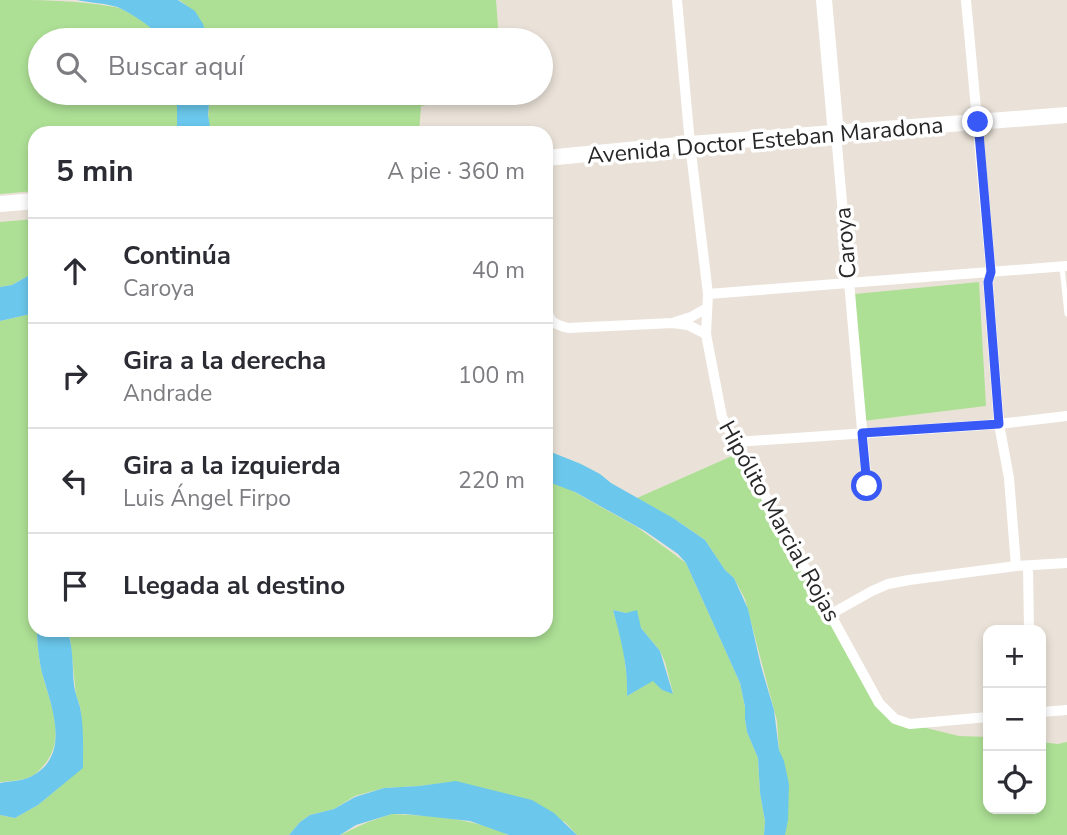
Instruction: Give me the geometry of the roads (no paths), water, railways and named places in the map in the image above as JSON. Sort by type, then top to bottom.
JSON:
[{"type":"main road","name":"Caroya","points":[[824,0],[836,134]]},
{"type":"main road","name":"Avenida Doctor Esteban Maradona","points":[[553,158],[690,144],[1067,115]]},
{"type":"main road","points":[[0,204],[28,202]]},
{"type":"street","name":"Hipólito Marcial Rojas","points":[[677,0],[690,144],[708,294],[706,334],[722,417],[879,703],[895,719],[911,724],[983,717]]},
{"type":"street","points":[[967,0],[991,272],[988,282],[999,424],[1022,566],[1028,625]]},
{"type":"street","name":"Caroya","points":[[836,134],[867,486]]},
{"type":"street","points":[[708,294],[1064,267]]},
{"type":"street","points":[[673,323],[707,308]]},
{"type":"street","points":[[553,322],[568,328],[673,323],[706,334]]},
{"type":"street","points":[[735,442],[999,424],[1067,416]]},
{"type":"street","points":[[831,614],[888,584],[1022,566],[1067,564]]},
{"type":"street","points":[[1046,712],[1067,710]]},
{"type":"lane","points":[[1064,267],[1067,314]]},
{"type":"water","points":[[77,0],[178,0],[195,11],[204,28],[150,28],[122,9]]},
{"type":"water","points":[[177,105],[209,105],[210,126],[177,126]]},
{"type":"water","points":[[28,276],[28,315],[0,321],[0,287],[12,285]]},
{"type":"water","points":[[553,453],[600,474],[705,540],[725,570],[734,578],[748,609],[774,710],[779,750],[789,784],[785,835],[764,835],[758,758],[747,732],[740,683],[686,563],[678,554],[645,531],[575,492],[553,484]]},
{"type":"water","points":[[613,610],[626,613],[637,610],[641,628],[660,651],[673,694],[662,690],[653,681],[627,696],[625,663]]},
{"type":"water","points":[[37,637],[69,637],[74,688],[81,715],[83,768],[38,805],[15,818],[0,815],[0,783],[32,776],[44,767],[52,756],[55,743],[53,714]]},
{"type":"water","points":[[456,781],[532,800],[554,813],[577,835],[509,835],[470,821],[392,814],[356,825],[340,835],[289,835],[310,815],[334,809],[355,797],[384,788]]}]
